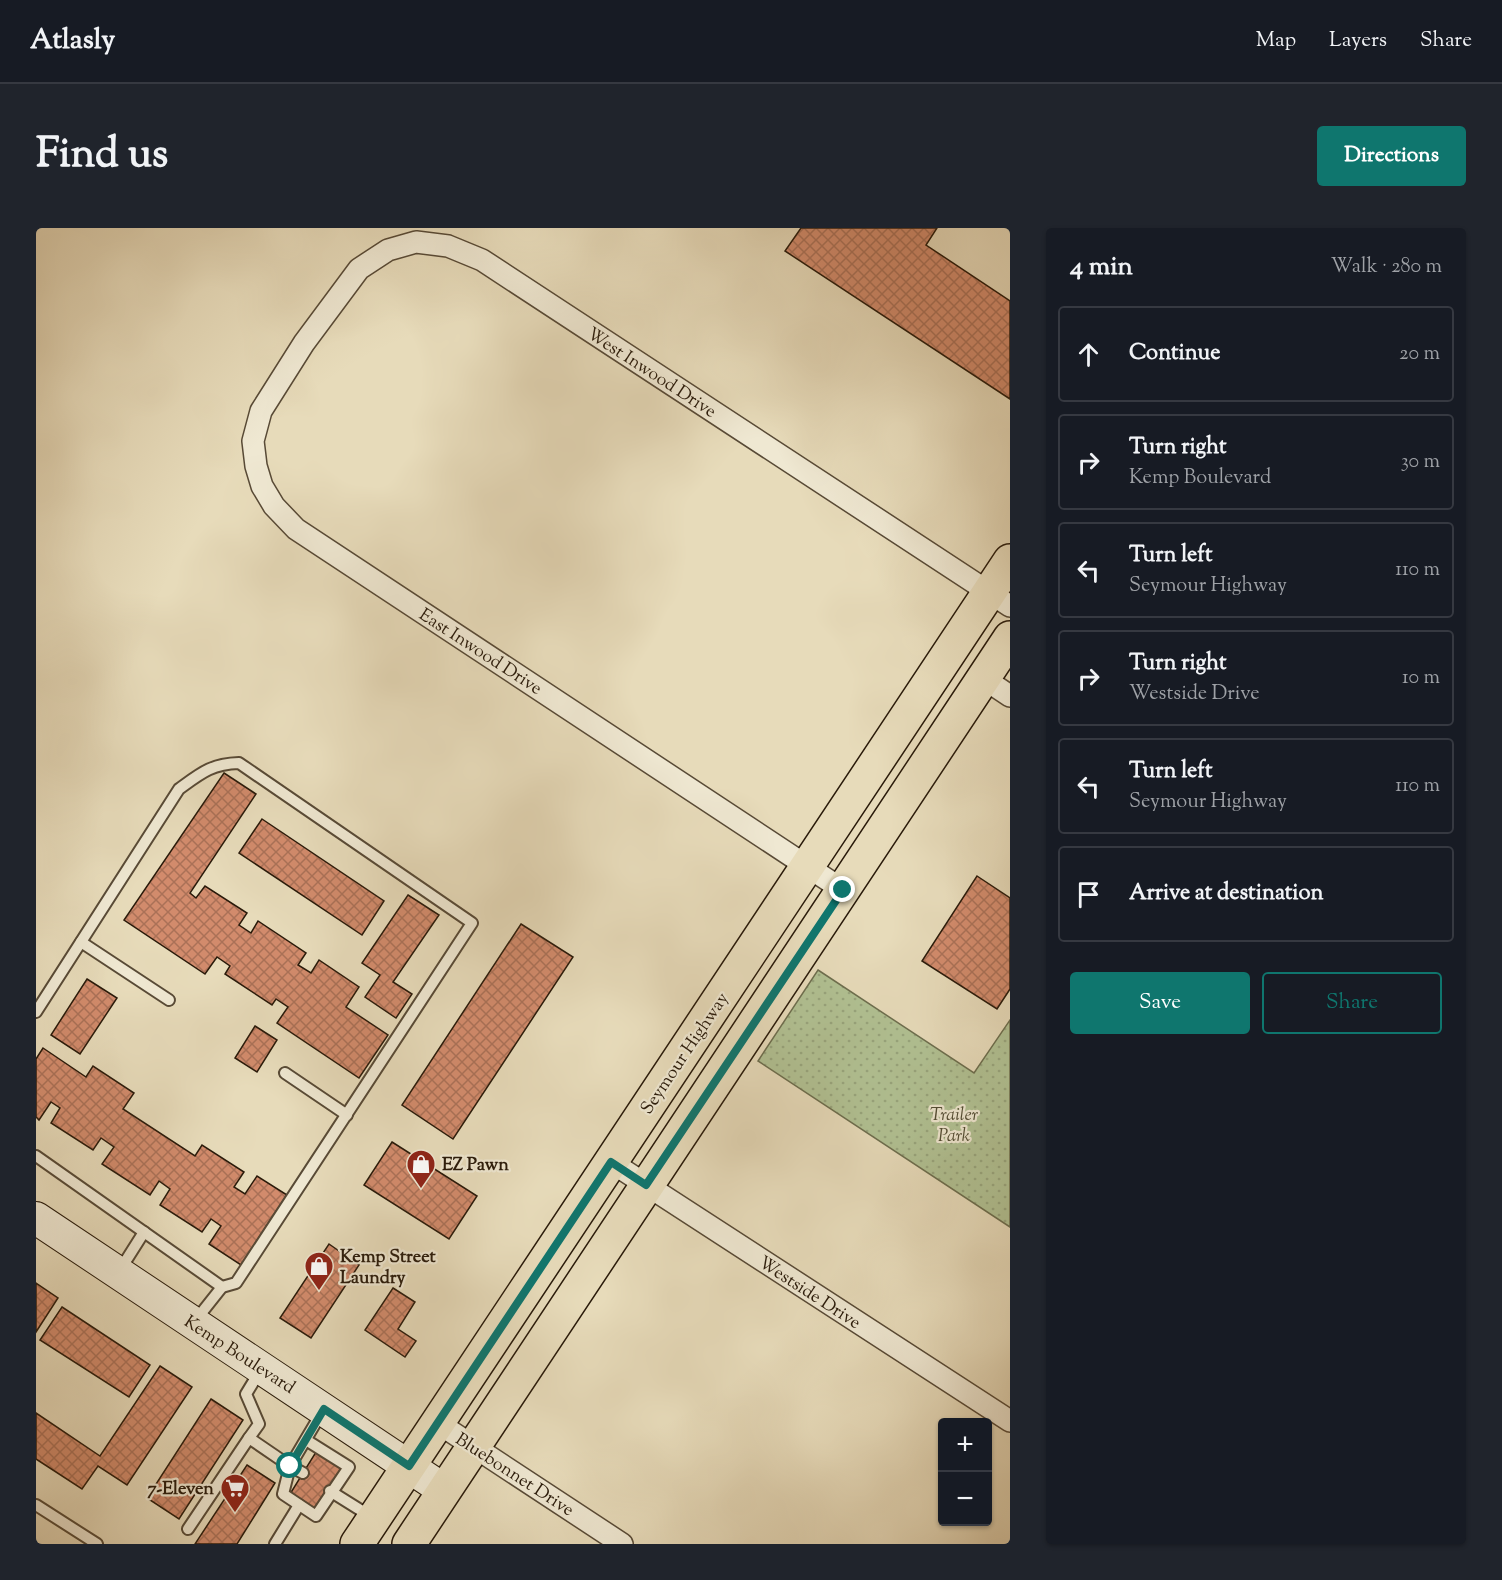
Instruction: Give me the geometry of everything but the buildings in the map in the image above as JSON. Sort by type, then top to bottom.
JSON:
[{"type":"main road","name":"Seymour Highway","points":[[365,1531],[807,866],[999,599],[1010,561]]},
{"type":"main road","points":[[409,1544],[1010,638]]},
{"type":"main road","name":"Kemp Boulevard","points":[[36,1218],[444,1490]]},
{"type":"street","name":"West Inwood Drive","points":[[304,343],[359,269],[388,250],[416,242],[448,246],[482,260],[999,599]]},
{"type":"street","name":"East Inwood Drive","points":[[304,343],[261,411],[253,441],[256,466],[262,486],[274,506],[296,529],[843,890]]},
{"type":"street","points":[[983,678],[1010,696]]},
{"type":"street","name":"Westside Drive","points":[[611,1162],[1010,1421]]},
{"type":"street","name":"Bluebonnet Drive","points":[[438,1423],[622,1544]]},
{"type":"lane","points":[[36,1012],[179,789],[208,768],[222,763],[239,763],[472,923],[236,1283],[222,1287],[193,1323]]},
{"type":"lane","points":[[81,942],[169,1000]]},
{"type":"lane","points":[[285,1073],[347,1115]]},
{"type":"lane","points":[[36,1156],[222,1287]]},
{"type":"lane","points":[[118,1273],[144,1232]]},
{"type":"lane","points":[[188,1529],[259,1424],[246,1394],[261,1368]]},
{"type":"lane","points":[[306,1440],[348,1467],[316,1516],[283,1494],[290,1466],[324,1409]]},
{"type":"lane","points":[[249,1438],[303,1473]]},
{"type":"lane","points":[[332,1492],[365,1531]]},
{"type":"lane","points":[[36,1505],[97,1544]]},
{"type":"lane","points":[[275,1544],[299,1505]]},
{"type":"green space","name":"Trailer Park","points":[[818,970],[974,1073],[1010,1020],[1010,1227],[758,1061]]},
{"type":"place","name":"EZ Pawn","points":[[421,1190]]},
{"type":"place","name":"Kemp Street Laundry","points":[[319,1292]]},
{"type":"place","name":"7-Eleven","points":[[235,1514]]},
{"type":"route","points":[[290,1466],[324,1409],[409,1466],[611,1162],[646,1185],[843,890]]}]
